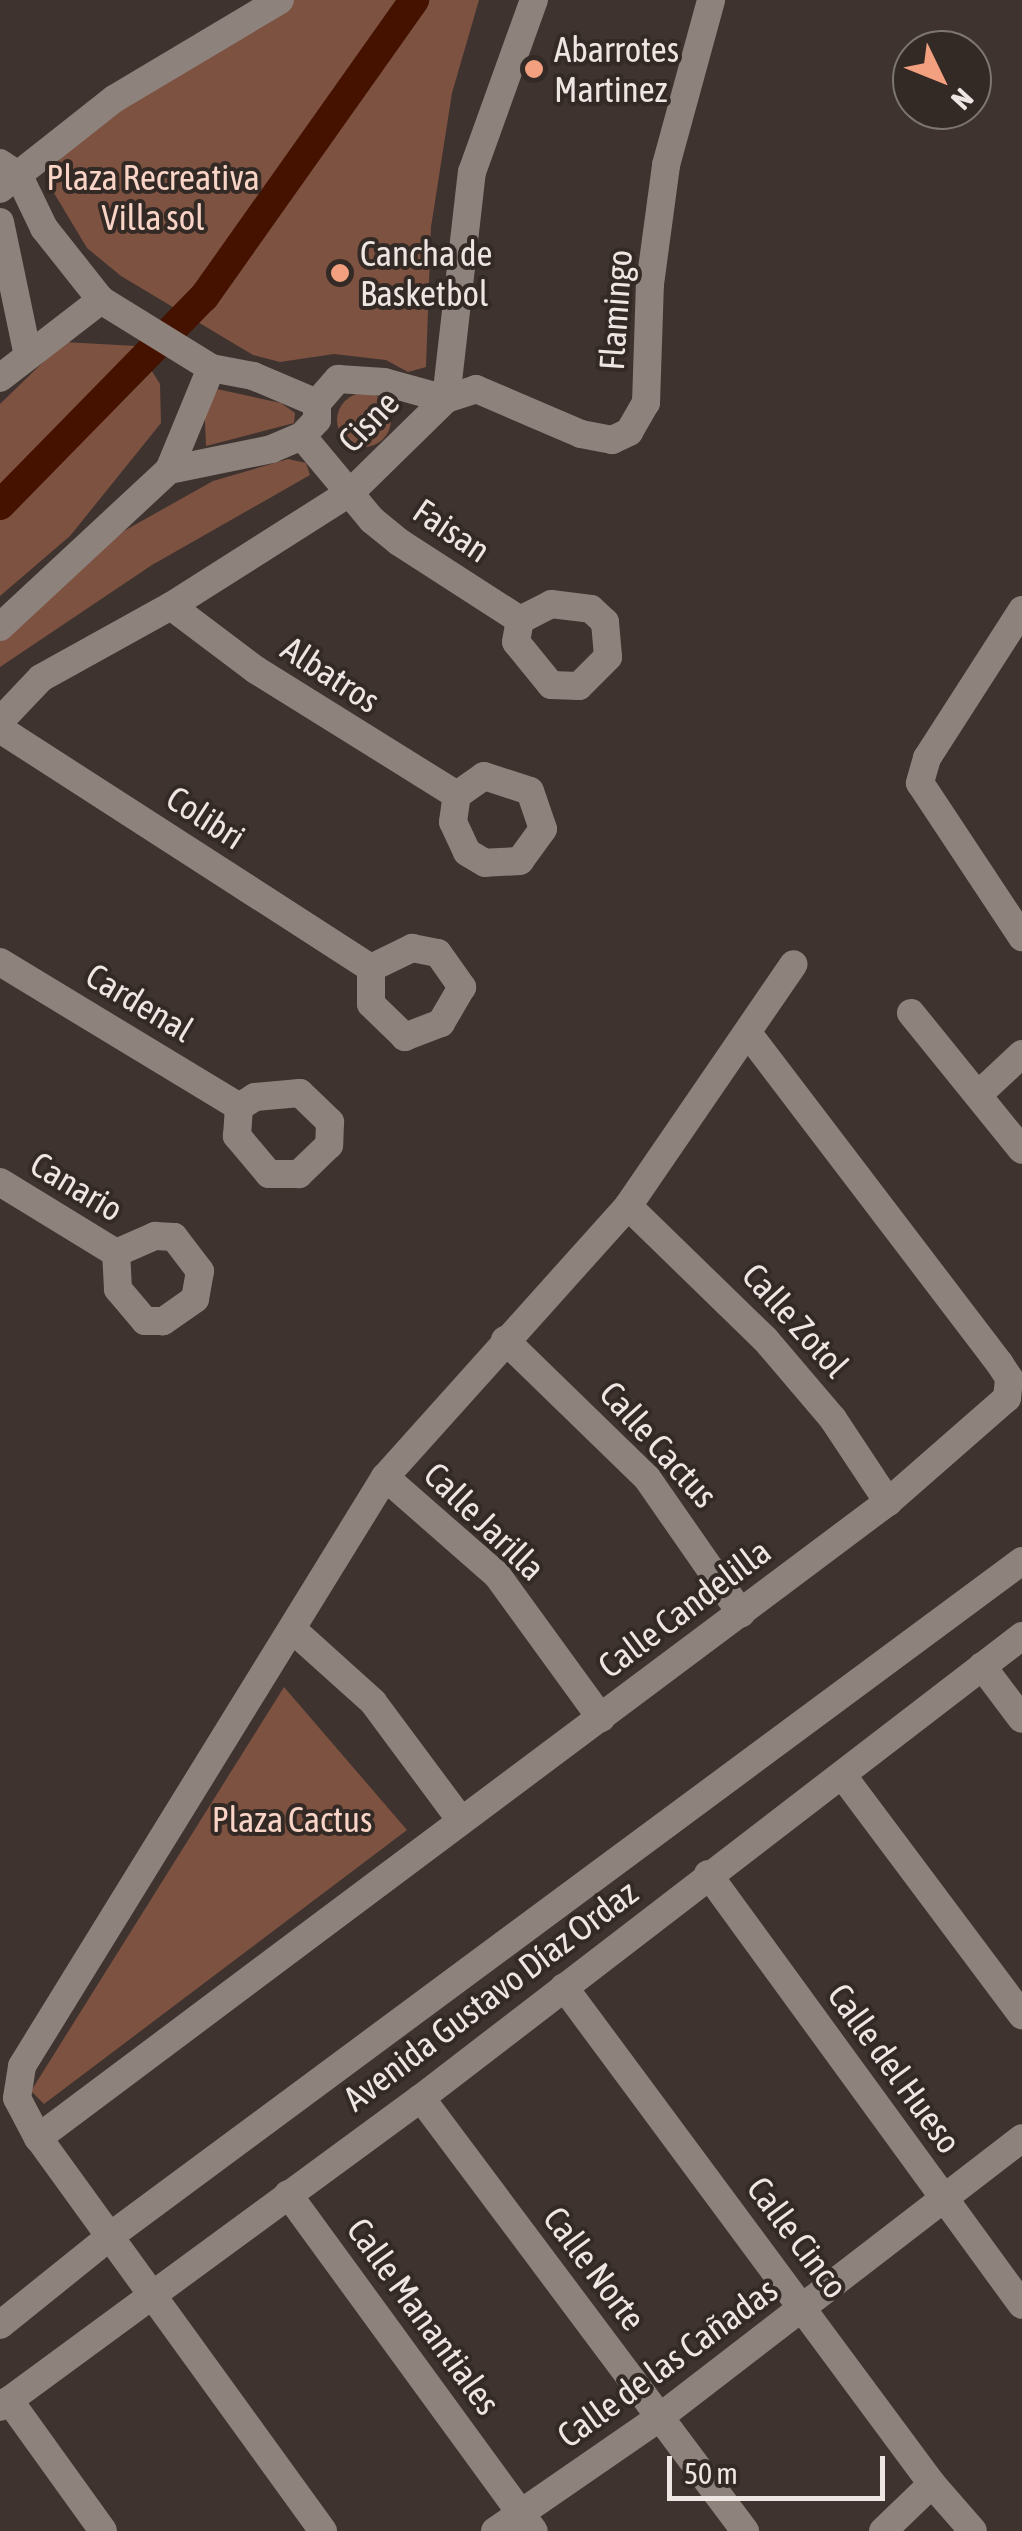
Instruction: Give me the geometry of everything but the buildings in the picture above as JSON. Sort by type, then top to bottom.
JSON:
[{"type":"street","points":[[280,0],[114,99],[6,176],[101,300],[212,368],[254,376],[317,403]]},
{"type":"street","name":"Cisne","points":[[0,720],[41,678],[171,606],[352,491],[446,398],[472,172],[534,0]]},
{"type":"street","name":"Flamingo","points":[[446,398],[476,388],[580,434],[612,440],[629,432],[646,403],[650,284],[666,165],[711,0]]},
{"type":"street","points":[[0,222],[27,351]]},
{"type":"street","points":[[0,378],[27,351],[101,300]]},
{"type":"street","points":[[0,627],[169,470],[212,368]]},
{"type":"street","points":[[169,470],[272,450],[302,436],[318,420],[317,403],[338,380],[384,382],[446,398]]},
{"type":"street","name":"Faisan","points":[[302,436],[352,491],[372,520],[520,620]]},
{"type":"street","name":"Albatros","points":[[171,606],[256,670],[456,795]]},
{"type":"street","points":[[1021,934],[925,799],[920,783],[927,758],[1022,610]]},
{"type":"street","name":"Colibri","points":[[0,728],[371,968]]},
{"type":"street","name":"Cardenal","points":[[0,962],[240,1108]]},
{"type":"street","points":[[323,2531],[148,2295],[113,2234],[38,2138],[17,2098],[22,2066],[385,1477],[628,1206],[750,1036],[794,964]]},
{"type":"street","points":[[911,1013],[1022,1150]]},
{"type":"street","name":"Calle Candelilla","points":[[38,2138],[459,1818],[601,1718],[888,1502],[1002,1404],[1009,1378],[750,1036]]},
{"type":"street","points":[[978,1095],[1022,1054]]},
{"type":"street","name":"Canario","points":[[0,1182],[116,1253]]},
{"type":"street","name":"Calle Zotol","points":[[628,1206],[764,1338],[832,1419],[888,1502]]},
{"type":"street","name":"Calle Cactus","points":[[505,1340],[647,1478],[741,1612]]},
{"type":"street","name":"Calle Jarilla","points":[[385,1477],[498,1576],[601,1718]]},
{"type":"street","name":"Avenida Gustavo Díaz Ordaz","points":[[0,2324],[113,2234],[1022,1561]]},
{"type":"street","points":[[292,1629],[373,1702],[459,1818]]},
{"type":"street","name":"Avenida Gustavo Díaz Ordaz","points":[[5,2404],[420,2098],[1022,1636]]},
{"type":"street","points":[[982,1666],[1022,1718]]},
{"type":"street","points":[[843,1776],[1022,2015]]},
{"type":"street","name":"Calle del Hueso","points":[[708,1874],[1022,2305]]},
{"type":"street","name":"Calle Cinco","points":[[564,1987],[932,2484],[973,2531]]},
{"type":"street","name":"Calle Norte","points":[[420,2098],[744,2531]]},
{"type":"street","name":"Calle de las Cañadas","points":[[494,2531],[527,2522],[1022,2138]]},
{"type":"street","name":"Calle Manantiales","points":[[288,2194],[527,2522]]},
{"type":"street","points":[[5,2404],[103,2531]]},
{"type":"street","points":[[883,2531],[932,2484]]},
{"type":"green space","name":"Plaza Recreativa Villa sol","points":[[287,0],[479,0],[452,93],[431,227],[426,367],[408,372],[386,360],[334,354],[280,362],[253,355],[121,276],[87,248],[45,178],[91,121]]},
{"type":"green space","points":[[64,342],[136,346],[160,384],[161,423],[70,536],[0,596],[0,404]]},
{"type":"green space","points":[[212,388],[281,403],[295,413],[294,423],[206,446],[204,397]]},
{"type":"green space","points":[[364,393],[383,401],[391,420],[383,439],[364,447],[345,439],[337,420],[345,401]]},
{"type":"green space","points":[[288,459],[306,463],[310,475],[152,565],[0,667],[0,638],[115,536],[213,481]]},
{"type":"green space","name":"Plaza Cactus","points":[[284,1687],[407,1830],[44,2104],[31,2091]]},
{"type":"waterway","points":[[0,505],[204,297],[414,0]]},
{"type":"place","name":"Abarrotes Martinez","points":[[534,69]]},
{"type":"place","name":"Cancha de Basketbol","points":[[340,273]]}]
